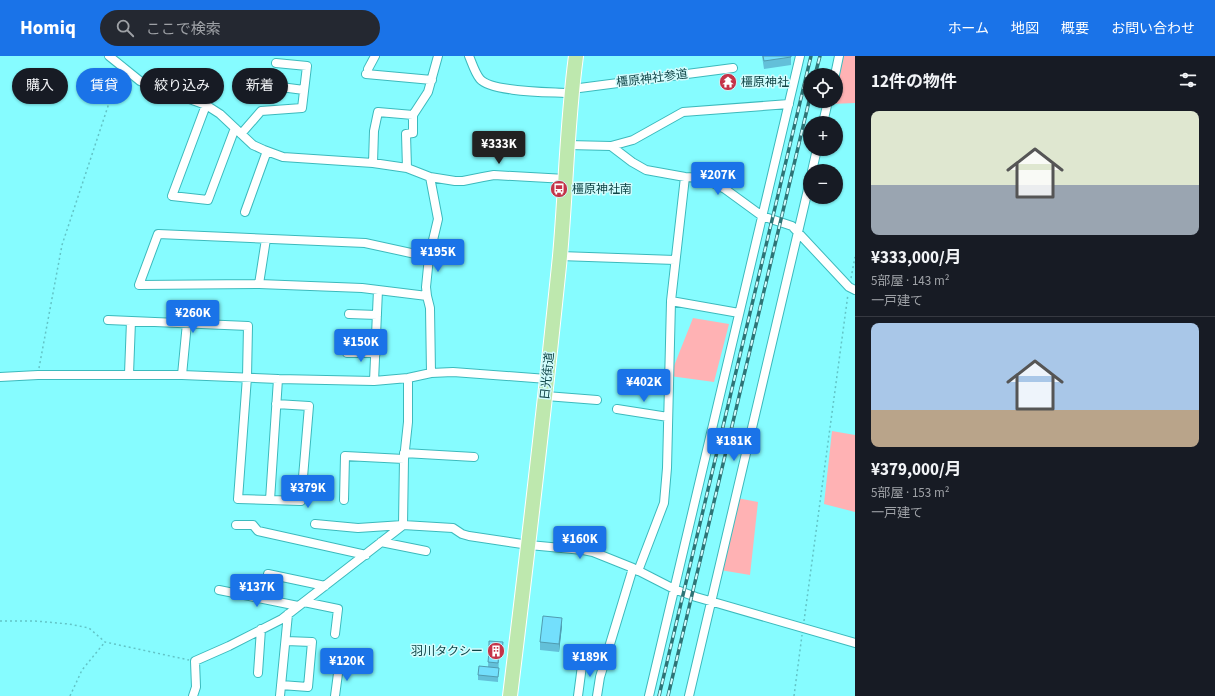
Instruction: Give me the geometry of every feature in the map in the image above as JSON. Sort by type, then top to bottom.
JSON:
[{"type":"highway","name":"日光街道","points":[[510,696],[546,396],[560,256],[572,89],[576,56]]},
{"type":"street","points":[[108,56],[140,81],[206,105],[220,114],[253,145],[283,157],[373,163],[407,168],[430,177],[455,181],[464,181],[494,175],[566,178]]},
{"type":"street","points":[[375,56],[367,72],[432,80]]},
{"type":"street","points":[[407,168],[406,134],[413,133],[413,115],[428,92],[438,56]]},
{"type":"street","name":"橿原神社参道","points":[[469,56],[480,78],[486,84],[507,89],[565,93],[572,89],[733,68]]},
{"type":"street","points":[[649,696],[800,56]]},
{"type":"street","points":[[836,68],[839,56]]},
{"type":"street","points":[[206,105],[172,196],[208,200],[238,131],[261,111],[302,108],[307,66],[276,63]]},
{"type":"street","points":[[288,88],[304,90]]},
{"type":"street","points":[[568,145],[611,146],[633,140],[683,112],[789,104]]},
{"type":"street","points":[[373,163],[374,131],[378,112],[413,115]]},
{"type":"street","points":[[611,146],[632,162],[646,170],[685,177],[703,178],[726,189],[762,216],[792,226],[852,288]]},
{"type":"street","points":[[245,212],[267,151]]},
{"type":"street","points":[[430,177],[438,219],[429,257],[426,287],[430,308],[431,374]]},
{"type":"street","points":[[597,696],[600,677],[635,570],[664,503],[667,468],[671,301],[685,177]]},
{"type":"street","points":[[689,696],[805,204]]},
{"type":"street","points":[[427,296],[362,288],[260,284],[139,285],[158,234],[365,243],[429,257]]},
{"type":"street","points":[[260,284],[266,239]]},
{"type":"street","points":[[560,256],[675,260]]},
{"type":"street","points":[[374,381],[378,290]]},
{"type":"street","points":[[671,301],[739,313]]},
{"type":"street","points":[[349,314],[377,315]]},
{"type":"street","points":[[108,320],[248,326],[247,377],[238,499],[301,502],[309,406],[276,404]]},
{"type":"street","points":[[129,374],[131,321]]},
{"type":"street","points":[[182,375],[187,323]]},
{"type":"street","points":[[346,353],[376,353]]},
{"type":"street","points":[[0,377],[129,374],[374,381],[453,372],[547,379]]},
{"type":"street","points":[[403,525],[404,456],[408,422],[408,378]]},
{"type":"street","points":[[270,500],[278,379]]},
{"type":"street","points":[[546,396],[596,400]]},
{"type":"street","points":[[618,408],[668,417]]},
{"type":"street","points":[[344,500],[345,456],[474,457]]},
{"type":"street","points":[[315,524],[358,528],[403,525],[453,528],[462,534],[469,536],[529,545],[593,552],[635,570],[674,590],[855,643]]},
{"type":"street","points":[[236,525],[253,525],[258,531],[366,555]]},
{"type":"street","points":[[194,696],[196,687],[196,661],[282,619],[403,525]]},
{"type":"street","points":[[381,542],[426,551]]},
{"type":"street","points":[[268,574],[325,586]]},
{"type":"street","points":[[219,590],[338,609],[335,634]]},
{"type":"street","points":[[280,696],[288,614]]},
{"type":"street","points":[[258,673],[261,629]]},
{"type":"street","points":[[281,685],[308,687],[312,642],[286,641]]},
{"type":"street","points":[[578,696],[583,658]]},
{"type":"street","points":[[335,696],[339,666]]},
{"type":"path","points":[[38,375],[62,245],[121,66]]},
{"type":"path","points":[[794,696],[852,288],[855,257]]},
{"type":"path","points":[[0,621],[35,621],[69,624],[89,628],[105,642],[196,661]]},
{"type":"path","points":[[70,696],[82,670],[105,642]]},
{"type":"shaded area","points":[[842,56],[855,56],[855,103],[843,104],[843,68],[839,68]]},
{"type":"shaded area","points":[[693,318],[729,324],[714,382],[670,376]]},
{"type":"shaded area","points":[[832,431],[855,435],[855,512],[824,504]]},
{"type":"shaded area","points":[[737,498],[758,502],[750,575],[720,570]]},
{"type":"building","points":[[763,56],[791,56],[791,57],[764,61]]},
{"type":"building","points":[[543,616],[562,618],[559,644],[540,642]]},
{"type":"building","points":[[489,641],[503,642],[502,651],[489,650]]},
{"type":"building","points":[[489,652],[499,653],[498,663],[488,662]]},
{"type":"building","points":[[479,666],[499,668],[498,677],[478,675]]},
{"type":"railway","points":[[659,696],[811,56]]},
{"type":"railway","points":[[817,68],[820,56]]},
{"type":"railway","points":[[668,696],[807,108]]},
{"type":"place","name":"橿原神社","points":[[728,82]]},
{"type":"place","name":"橿原神社南","points":[[559,189]]},
{"type":"place","name":"羽川タクシー","points":[[496,651]]}]
